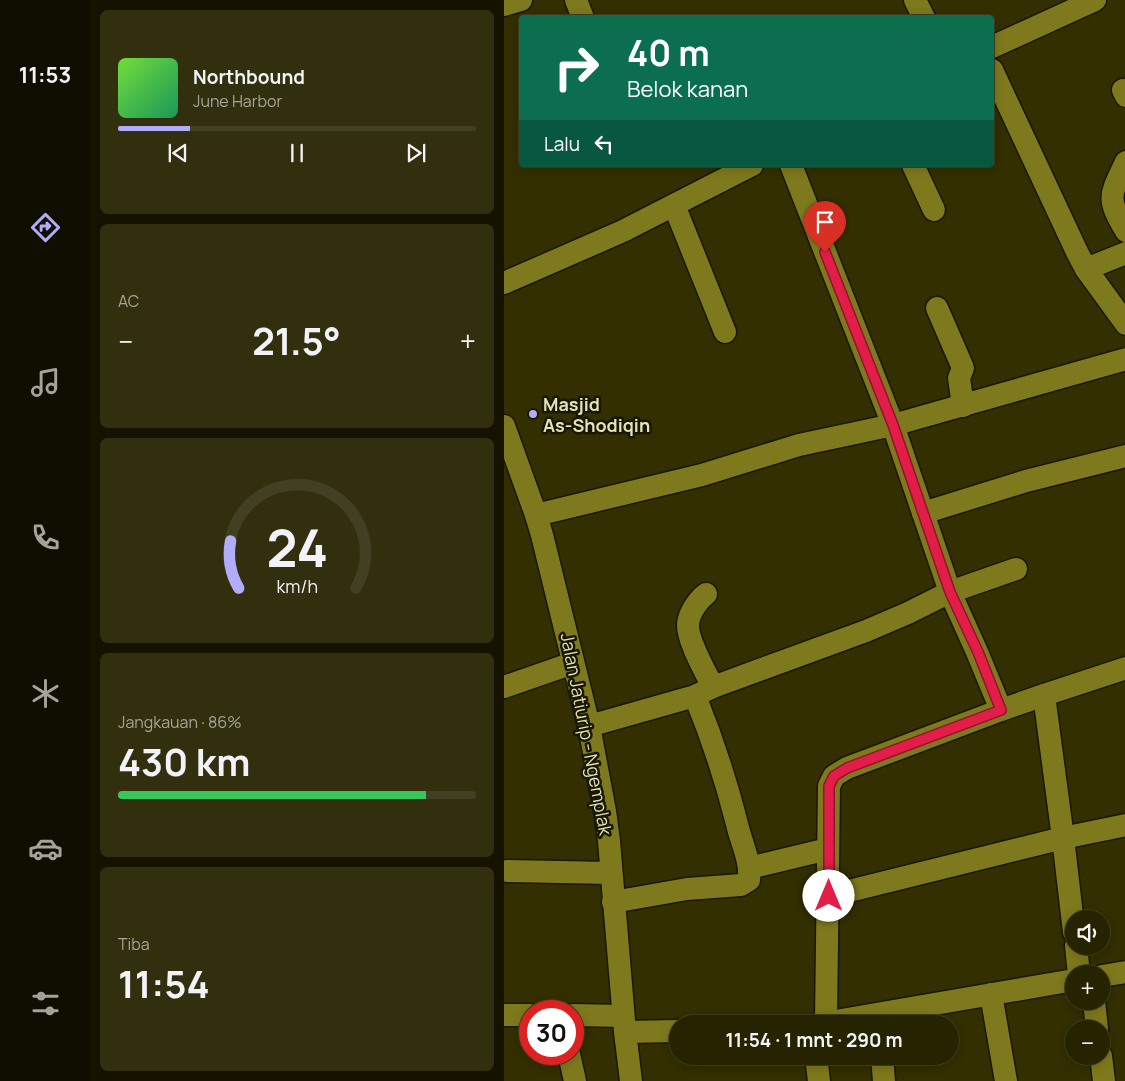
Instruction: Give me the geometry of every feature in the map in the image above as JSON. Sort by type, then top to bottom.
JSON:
[{"type":"street","points":[[504,5],[521,0]]},
{"type":"street","points":[[576,0],[582,15]]},
{"type":"street","points":[[915,0],[922,15]]},
{"type":"street","points":[[994,46],[1095,0]]},
{"type":"street","points":[[994,74],[1086,269],[1125,324]]},
{"type":"street","points":[[1125,162],[1112,192],[1112,201],[1117,217],[1125,231]]},
{"type":"street","points":[[504,283],[623,231],[748,167]]},
{"type":"street","points":[[792,167],[893,425],[950,592],[978,652],[1001,710]]},
{"type":"street","points":[[915,167],[934,210]]},
{"type":"street","points":[[674,205],[725,332]]},
{"type":"street","points":[[1086,269],[1125,253]]},
{"type":"street","points":[[937,308],[963,368],[959,378],[963,406]]},
{"type":"street","points":[[536,515],[702,475],[799,445],[893,425],[1125,358]]},
{"type":"street","name":"Jalan Jatiurip - Ngemplak","points":[[504,426],[536,515],[589,726],[605,811],[624,1024],[631,1081]]},
{"type":"street","points":[[923,513],[1026,481],[1125,456]]},
{"type":"street","points":[[589,726],[704,692],[866,631],[950,592],[1016,569]]},
{"type":"street","points":[[613,902],[687,889],[740,885],[749,880],[749,868],[716,748],[699,659],[688,631],[690,616],[706,594]]},
{"type":"street","points":[[504,687],[574,663]]},
{"type":"street","points":[[822,1015],[829,896],[829,786],[834,776],[847,768],[1044,694],[1125,668]]},
{"type":"street","points":[[1044,694],[1071,910]]},
{"type":"street","points":[[829,896],[1063,838],[1125,826]]},
{"type":"street","points":[[749,868],[828,848]]},
{"type":"street","points":[[507,871],[611,873]]},
{"type":"street","points":[[1110,975],[1125,972]]},
{"type":"street","points":[[896,1015],[991,994],[1065,982]]},
{"type":"street","points":[[991,994],[1006,1081]]},
{"type":"street","points":[[504,1015],[519,1015]]},
{"type":"street","points":[[584,1017],[669,1030]]},
{"type":"street","points":[[571,1065],[575,1081]]},
{"type":"street","points":[[817,1065],[819,1081]]},
{"type":"street","points":[[883,1065],[884,1081]]},
{"type":"street","points":[[1102,1065],[1104,1081]]},
{"type":"place","name":"Masjid As-Shodiqin","points":[[533,414]]},
{"type":"route","points":[[825,252],[893,425],[950,592],[978,652],[1001,710],[847,768],[834,776],[829,786],[829,896]]}]
